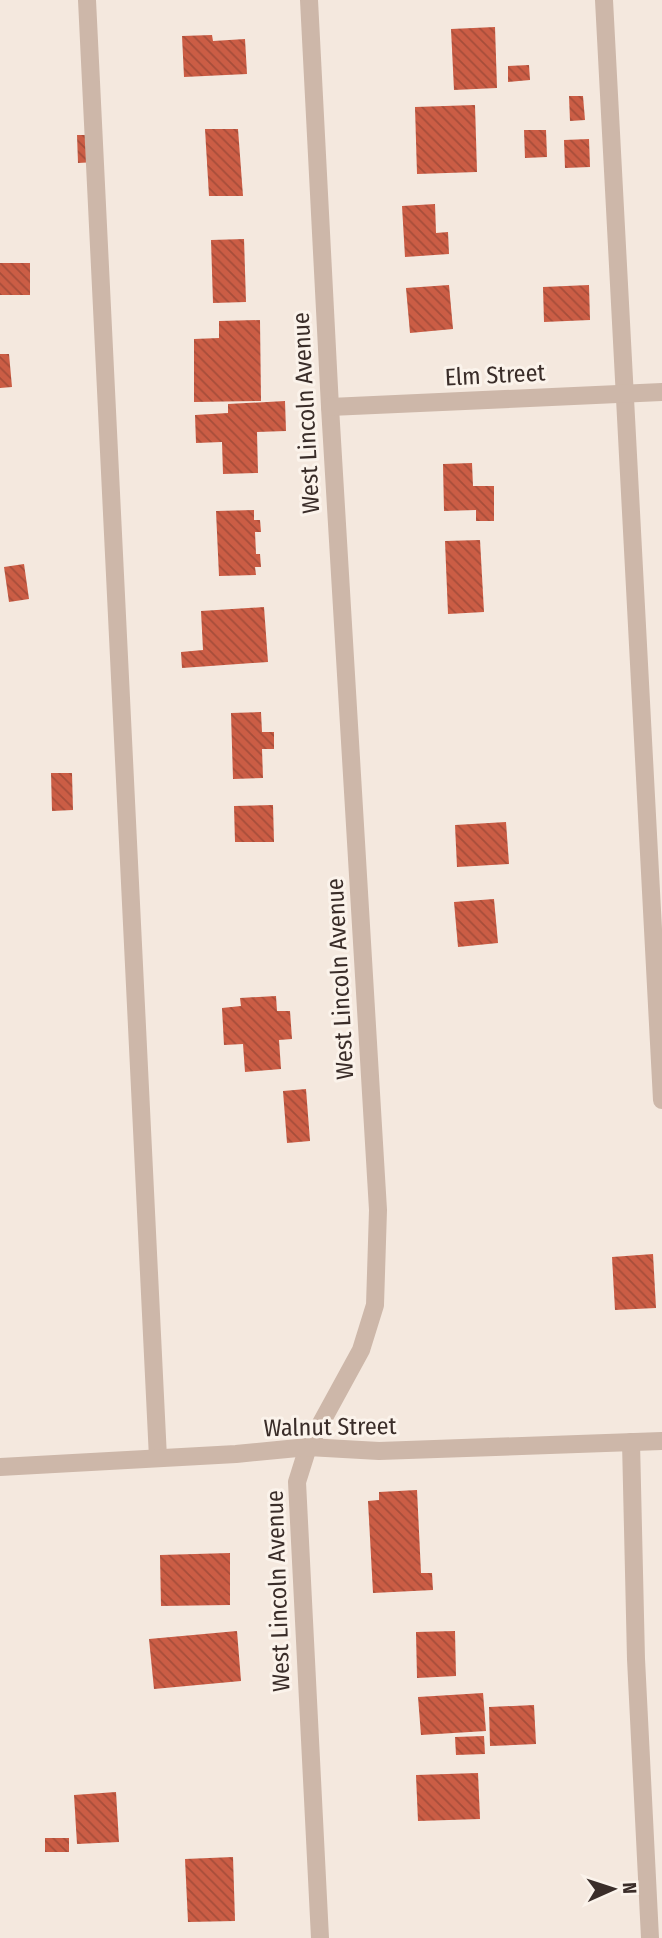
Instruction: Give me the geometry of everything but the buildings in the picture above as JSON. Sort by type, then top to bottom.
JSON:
[{"type":"street","points":[[87,0],[158,1458]]},
{"type":"street","name":"West Lincoln Avenue","points":[[309,0],[330,407],[378,1210],[375,1305],[361,1350],[308,1447],[297,1482],[320,1938]]},
{"type":"street","points":[[604,0],[662,1100]]},
{"type":"street","name":"Elm Street","points":[[330,407],[662,392]]},
{"type":"street","name":"Walnut Street","points":[[0,1466],[236,1454],[308,1447],[379,1451],[662,1441]]},
{"type":"street","points":[[631,1442],[636,1658],[650,1938]]}]
